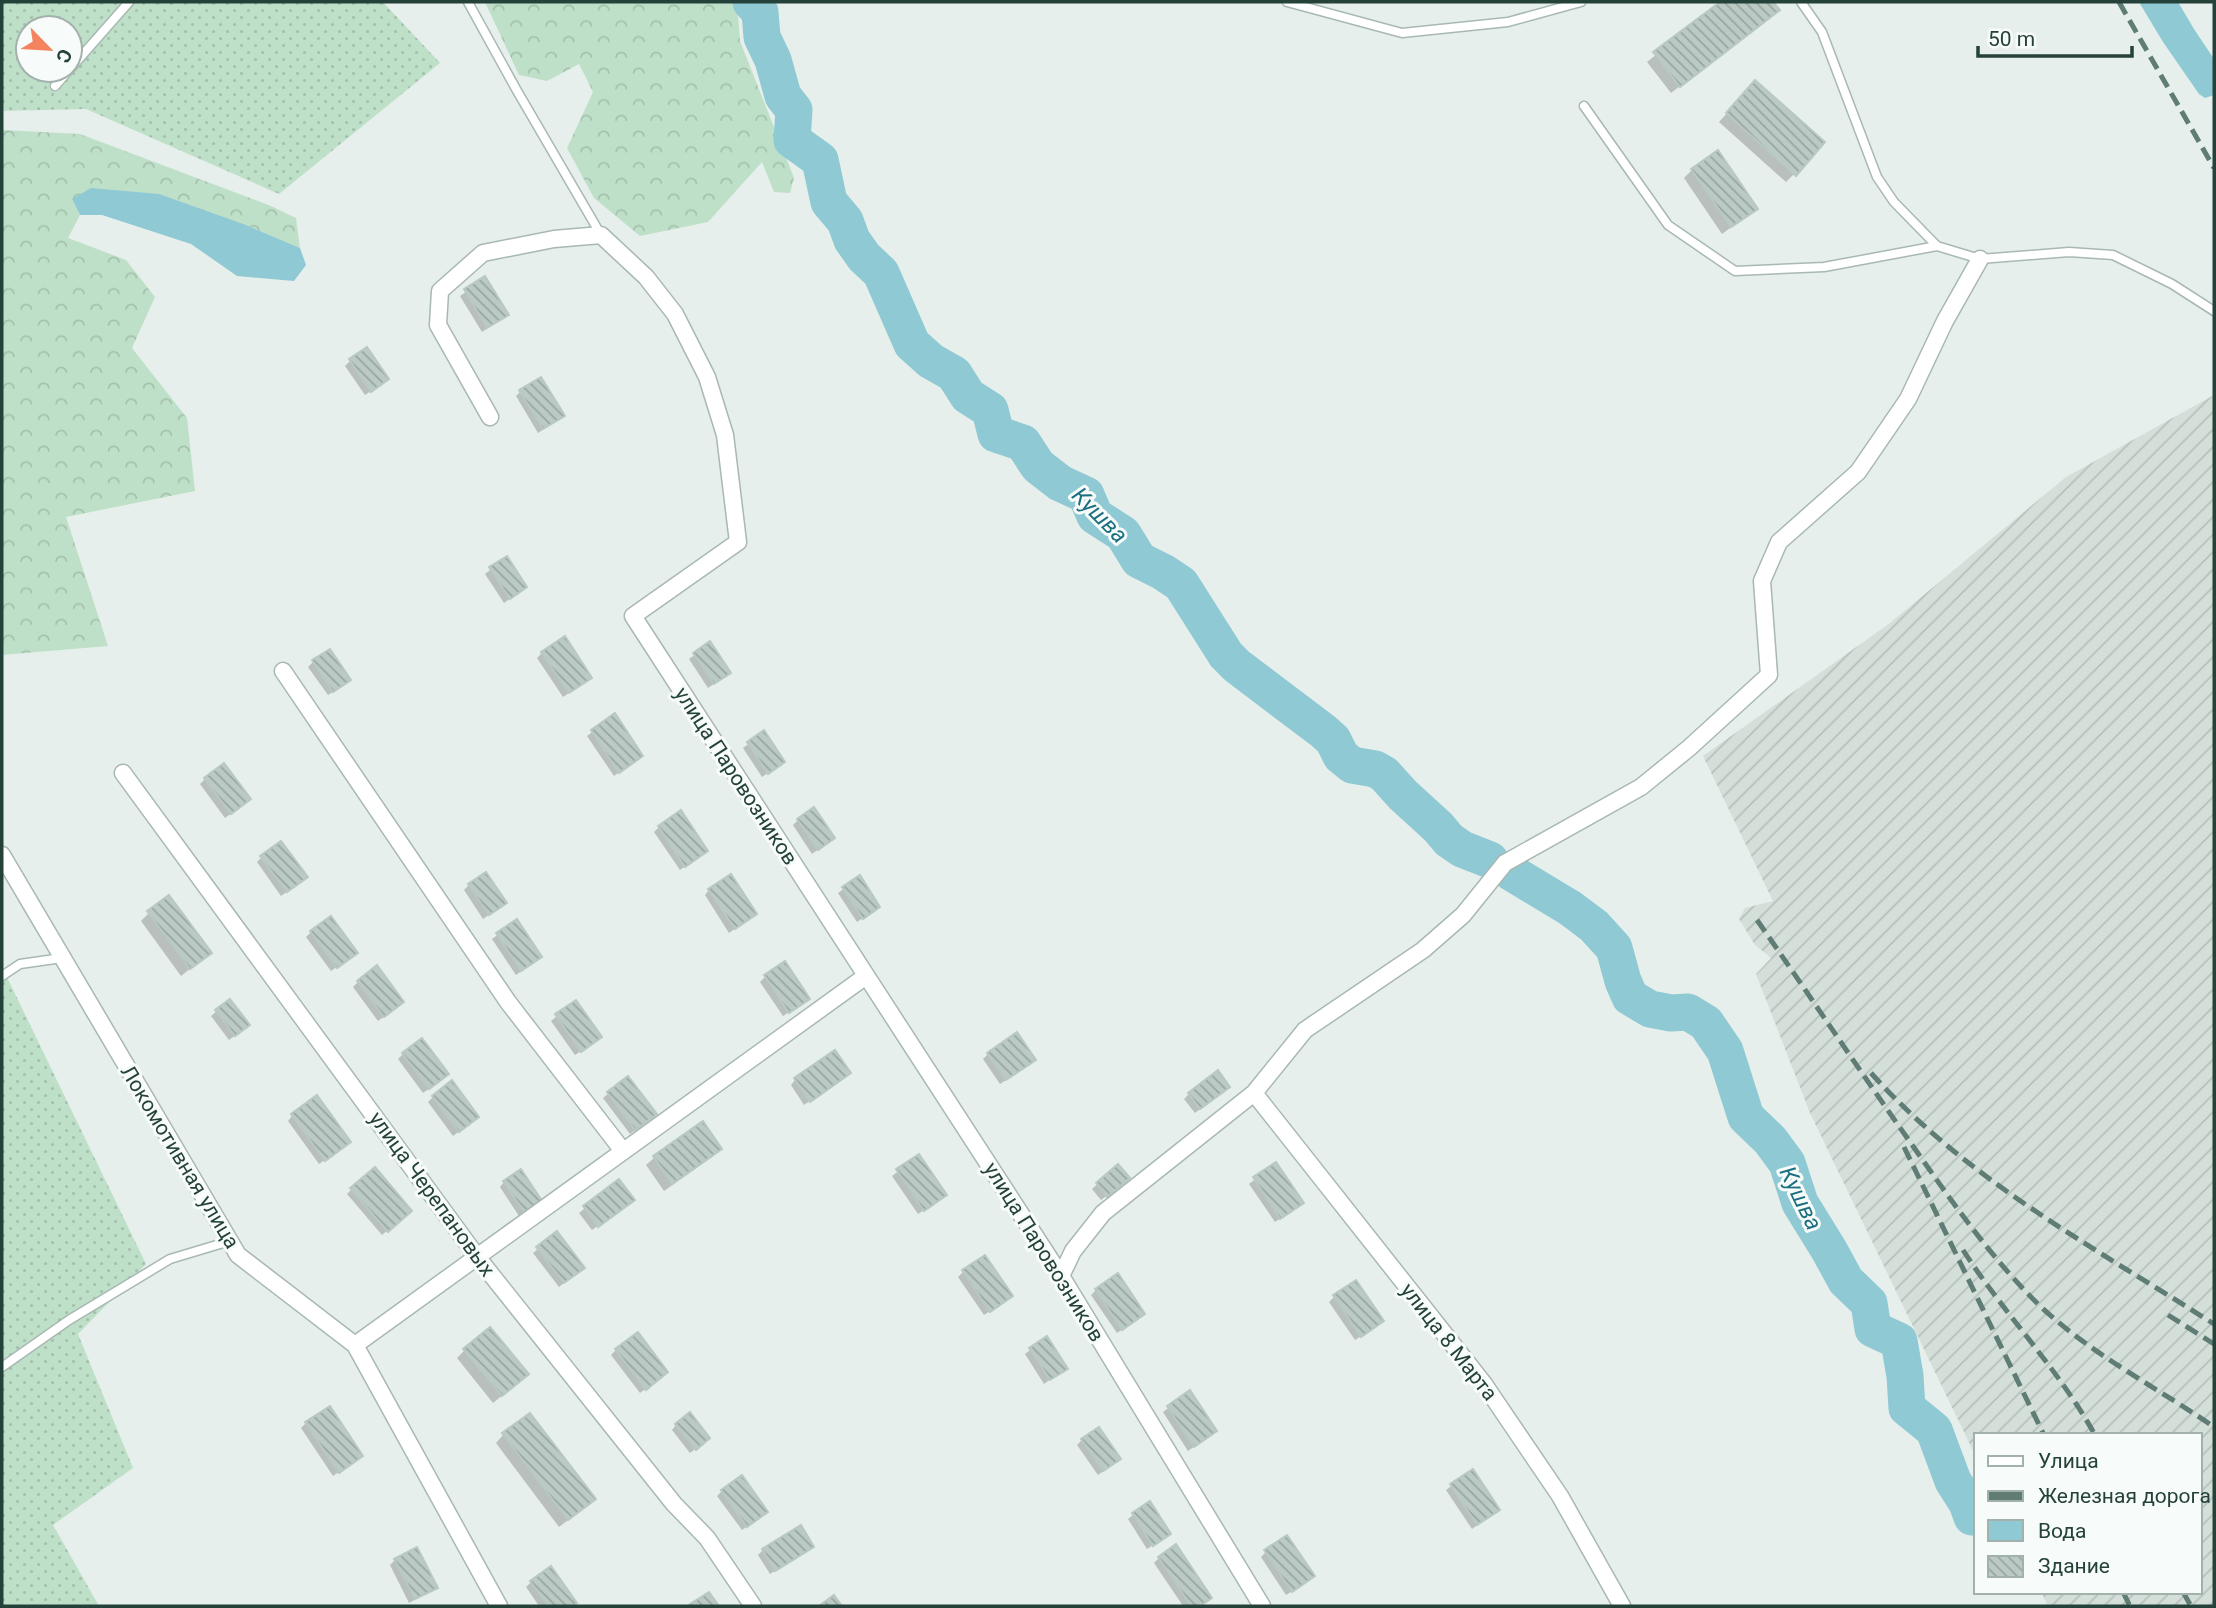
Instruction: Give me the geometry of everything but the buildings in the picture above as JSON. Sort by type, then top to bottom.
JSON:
[{"type":"street","points":[[490,417],[438,326],[440,291],[483,253],[554,239],[601,235]]},
{"type":"street","name":"улица Паровозников","points":[[601,235],[646,277],[675,314],[707,377],[725,435],[738,542],[633,616],[1061,1276],[1262,1606]]},
{"type":"street","points":[[1061,1276],[1073,1251],[1103,1213],[1254,1093],[1305,1030],[1423,950],[1463,915],[1504,863],[1641,788],[1769,675],[1762,581],[1779,542],[1858,471],[1908,399],[1945,321],[1980,259]]},
{"type":"street","points":[[283,671],[508,1002],[623,1151]]},
{"type":"street","name":"улица Черепановых","points":[[123,772],[478,1258],[674,1504],[707,1538],[753,1606]]},
{"type":"street","name":"Локомотивная улица","points":[[2,855],[238,1255],[355,1345],[499,1606]]},
{"type":"street","points":[[355,1345],[866,976]]},
{"type":"street","name":"улица 8 Марта","points":[[1254,1093],[1484,1384],[1560,1496],[1622,1606]]},
{"type":"lane","points":[[84,52],[129,2]]},
{"type":"lane","points":[[468,2],[601,235]]},
{"type":"lane","points":[[1287,2],[1402,33],[1508,22],[1581,2]]},
{"type":"lane","points":[[1801,2],[1822,32],[1877,177],[1894,202],[1937,246]]},
{"type":"lane","points":[[1584,106],[1668,225],[1735,271],[1824,267],[1937,246],[1980,259],[2069,253],[2113,255],[2172,284],[2214,312]]},
{"type":"lane","points":[[2,975],[20,964],[62,958]]},
{"type":"lane","points":[[2,1367],[69,1320],[170,1259],[230,1241]]},
{"type":"shaded area","points":[[2214,395],[2214,1606],[2048,1606],[2042,1594],[2202,1594],[2202,1433],[1974,1433],[1974,1453],[1810,1113],[1756,974],[1771,958],[1755,945],[1739,919],[1745,908],[1773,901],[1703,756],[1890,623],[2066,477]]},
{"type":"green space","points":[[2,2],[383,2],[440,63],[279,194],[86,109],[2,111]]},
{"type":"green space","points":[[485,2],[737,2],[740,41],[794,178],[790,193],[774,192],[762,162],[708,222],[640,236],[594,198],[567,148],[593,92],[579,64],[547,81],[519,75]]},
{"type":"green space","points":[[2,130],[80,134],[271,206],[296,218],[300,248],[246,225],[72,199],[80,215],[68,238],[126,260],[155,297],[132,348],[187,418],[195,491],[66,517],[108,646],[2,655]]},
{"type":"green space","points":[[2,967],[146,1264],[78,1334],[133,1468],[53,1525],[99,1606],[2,1606]]},
{"type":"water","points":[[2139,2],[2178,2],[2214,59],[2214,95],[2205,98],[2199,94]]},
{"type":"water","points":[[91,188],[159,194],[246,225],[300,248],[306,265],[294,281],[237,276],[191,244],[102,215],[80,215],[72,199]]},
{"type":"waterway","name":"Кушва","points":[[751,2],[760,12],[762,37],[773,60],[783,96],[794,110],[792,140],[820,160],[829,202],[845,221],[852,240],[864,257],[881,273],[912,344],[931,361],[954,374],[968,396],[990,410],[996,434],[1023,443],[1038,466],[1060,483],[1086,495],[1095,516],[1123,534],[1139,560],[1181,584],[1226,655],[1237,666],[1323,731],[1333,740],[1341,756],[1352,765],[1375,769],[1384,774],[1449,840],[1462,849],[1490,860]]},
{"type":"waterway","name":"Кушва","points":[[1512,873],[1594,926],[1614,948],[1630,997],[1650,1009],[1671,1013],[1688,1012],[1706,1023],[1725,1051],[1746,1117],[1770,1140],[1787,1163],[1800,1203],[1846,1281],[1869,1303],[1873,1329],[1899,1341],[1907,1408],[1934,1430],[1953,1481],[1967,1503],[1972,1517]]},
{"type":"railway","points":[[2119,2],[2214,168]]},
{"type":"railway","points":[[1757,920],[1938,1182],[2018,1283],[2077,1337],[2214,1427]]},
{"type":"railway","points":[[1871,1073],[1948,1147],[1990,1179],[2078,1239],[2214,1324]]},
{"type":"railway","points":[[1904,1147],[2043,1433]]},
{"type":"railway","points":[[1963,1250],[2065,1387],[2094,1433]]},
{"type":"railway","points":[[2168,1315],[2214,1344]]},
{"type":"railway","points":[[2124,1594],[2130,1606]]},
{"type":"railway","points":[[2184,1594],[2191,1606]]}]
